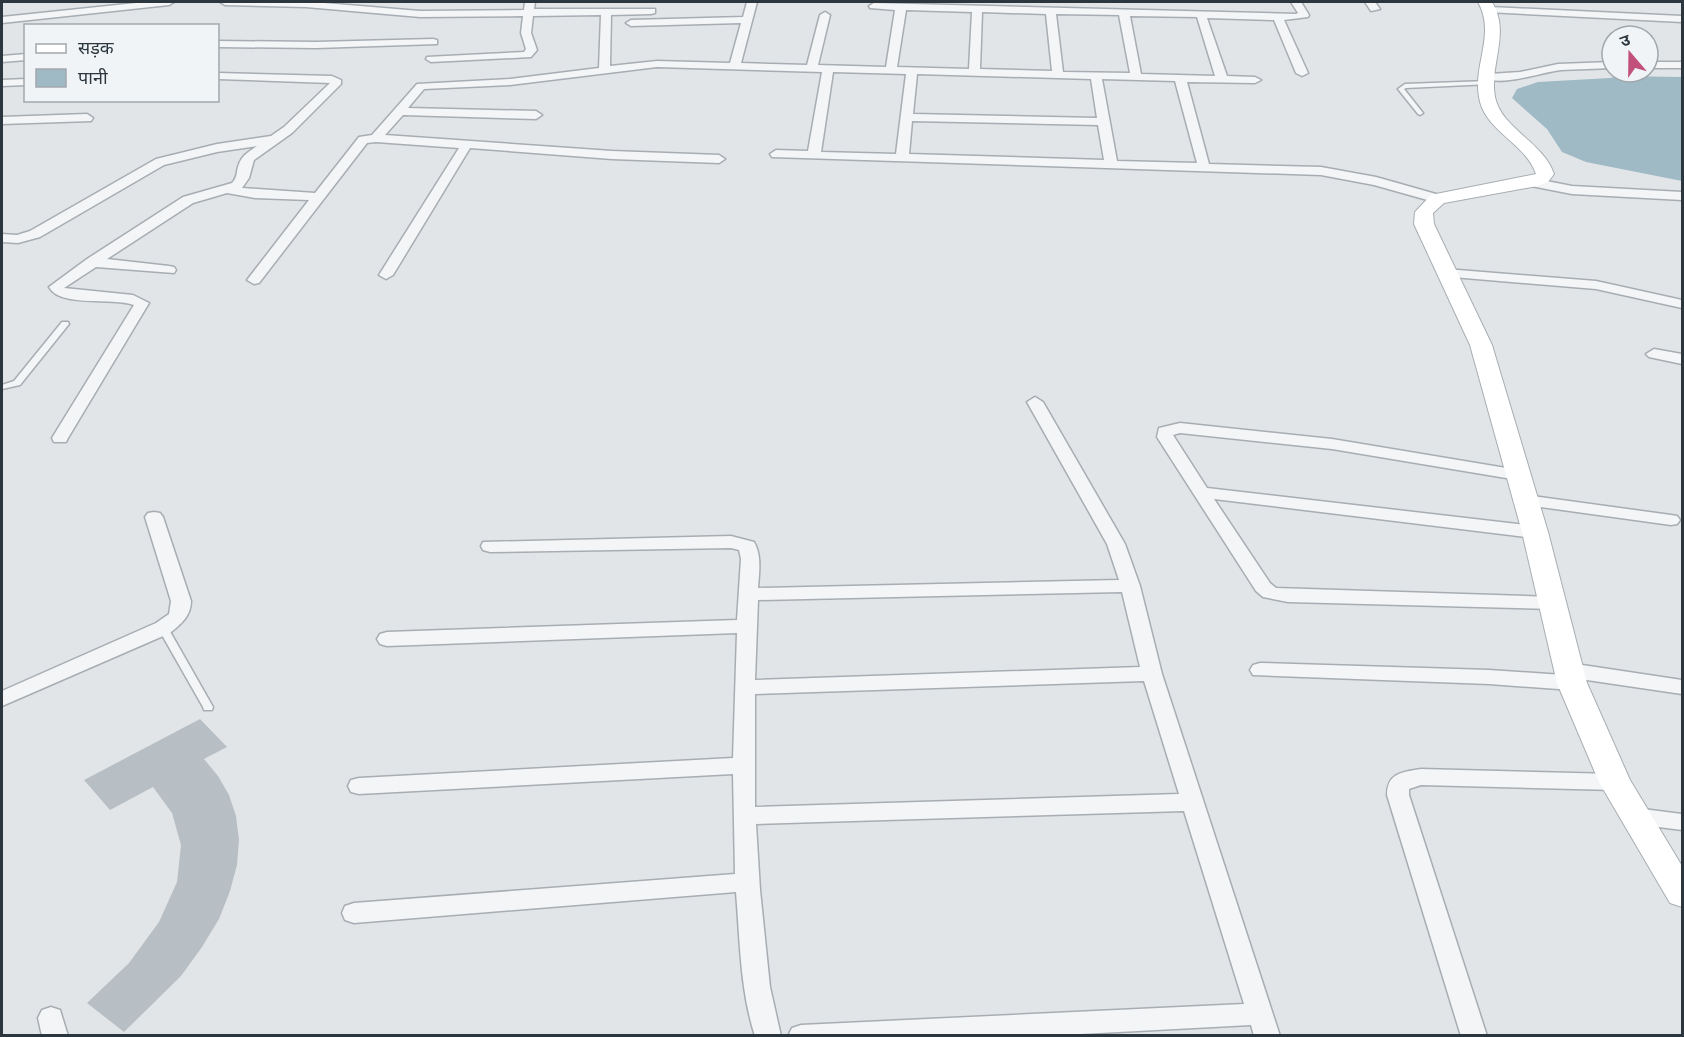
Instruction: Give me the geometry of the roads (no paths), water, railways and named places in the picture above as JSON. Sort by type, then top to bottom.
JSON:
[{"type":"street","points":[[2,20],[169,2]]},
{"type":"street","points":[[225,2],[306,4],[434,28]]},
{"type":"street","points":[[735,65],[752,2]]},
{"type":"street","points":[[1151,2],[1154,14]]},
{"type":"street","points":[[1222,2],[1227,16]]},
{"type":"street","points":[[874,6],[901,7],[927,4],[977,9],[1003,6],[1051,11],[1077,7],[1124,13],[1278,17],[1304,15],[1296,2]]},
{"type":"street","points":[[776,154],[1310,171],[1347,175],[1404,188],[1438,199],[1531,182],[1542,178],[1545,174],[1545,169],[1495,114],[1487,97],[1492,33],[1488,6],[1683,19]]},
{"type":"street","points":[[426,73],[527,55],[532,50],[526,33],[529,7]]},
{"type":"street","points":[[219,44],[316,45],[434,28],[529,7],[606,12],[651,11]]},
{"type":"street","points":[[891,70],[901,7]]},
{"type":"street","points":[[974,72],[977,9]]},
{"type":"street","points":[[1051,11],[1058,75]]},
{"type":"street","points":[[604,70],[606,12]]},
{"type":"street","points":[[1124,13],[1136,77]]},
{"type":"street","points":[[812,67],[825,15]]},
{"type":"street","points":[[1201,15],[1222,79]]},
{"type":"street","points":[[1278,17],[1302,73]]},
{"type":"street","points":[[605,24],[747,20]]},
{"type":"street","points":[[376,138],[426,73],[434,28]]},
{"type":"street","points":[[2,59],[24,57]]},
{"type":"street","points":[[426,73],[510,82],[657,64],[1255,80]]},
{"type":"street","points":[[1488,80],[1569,66],[1600,65]]},
{"type":"street","points":[[1660,65],[1683,65]]},
{"type":"street","points":[[814,155],[828,67]]},
{"type":"street","points":[[902,157],[912,71]]},
{"type":"street","points":[[60,438],[142,303],[133,299],[57,291],[56,287],[188,200],[237,186],[243,178],[245,163],[249,158],[288,130],[337,82],[336,80],[219,76]]},
{"type":"street","points":[[1096,76],[1111,164]]},
{"type":"street","points":[[1180,78],[1204,167]]},
{"type":"street","points":[[2,83],[24,82]]},
{"type":"street","points":[[399,111],[536,114]]},
{"type":"street","points":[[907,117],[1104,122]]},
{"type":"street","points":[[2,121],[87,118]]},
{"type":"street","points":[[254,280],[360,142],[376,138],[612,155],[719,159]]},
{"type":"street","points":[[2,238],[18,239],[35,234],[160,162],[217,148],[274,140]]},
{"type":"street","points":[[386,275],[467,144]]},
{"type":"street","points":[[1531,182],[1572,190],[1683,196]]},
{"type":"street","points":[[227,189],[319,197]]},
{"type":"street","points":[[1438,199],[1424,212],[1424,224],[1481,345],[1535,532],[1571,676],[1615,782],[1683,894]]},
{"type":"street","points":[[92,262],[168,270]]},
{"type":"street","points":[[1446,273],[1588,284],[1683,304]]},
{"type":"street","points":[[1654,354],[1683,359]]},
{"type":"street","points":[[801,1035],[1264,1025],[1152,674],[1130,586],[1116,544],[1035,402]]},
{"type":"street","points":[[1518,475],[1332,444],[1180,428],[1165,432],[1165,437],[1200,492],[1263,587],[1270,593],[1288,596],[1554,603]]},
{"type":"street","points":[[1200,492],[1535,532]]},
{"type":"street","points":[[1525,500],[1671,520]]},
{"type":"street","points":[[2,699],[163,628],[176,618],[181,610],[181,601],[154,517]]},
{"type":"street","points":[[490,546],[741,543],[747,546],[750,552],[744,765],[746,882],[761,1011],[768,1035]]},
{"type":"street","points":[[749,594],[1130,586]]},
{"type":"street","points":[[387,639],[747,626]]},
{"type":"street","points":[[1260,670],[1489,677],[1571,676],[1683,687]]},
{"type":"street","points":[[745,687],[1152,674]]},
{"type":"street","points":[[359,786],[744,765]]},
{"type":"street","points":[[1474,1035],[1398,795],[1398,785],[1407,779],[1421,777],[1615,782]]},
{"type":"street","points":[[744,816],[1192,802]]},
{"type":"street","points":[[1635,817],[1683,822]]},
{"type":"street","points":[[354,913],[746,882]]},
{"type":"lane","points":[[1420,114],[1401,89],[1405,86],[1488,80]]},
{"type":"lane","points":[[2,387],[17,383],[65,324]]},
{"type":"lane","points":[[163,628],[208,707]]},
{"type":"water","points":[[1660,77],[1682,77],[1682,181],[1586,162],[1562,152],[1547,129],[1512,98],[1517,89],[1538,82],[1600,79],[1600,84],[1660,84]]}]
